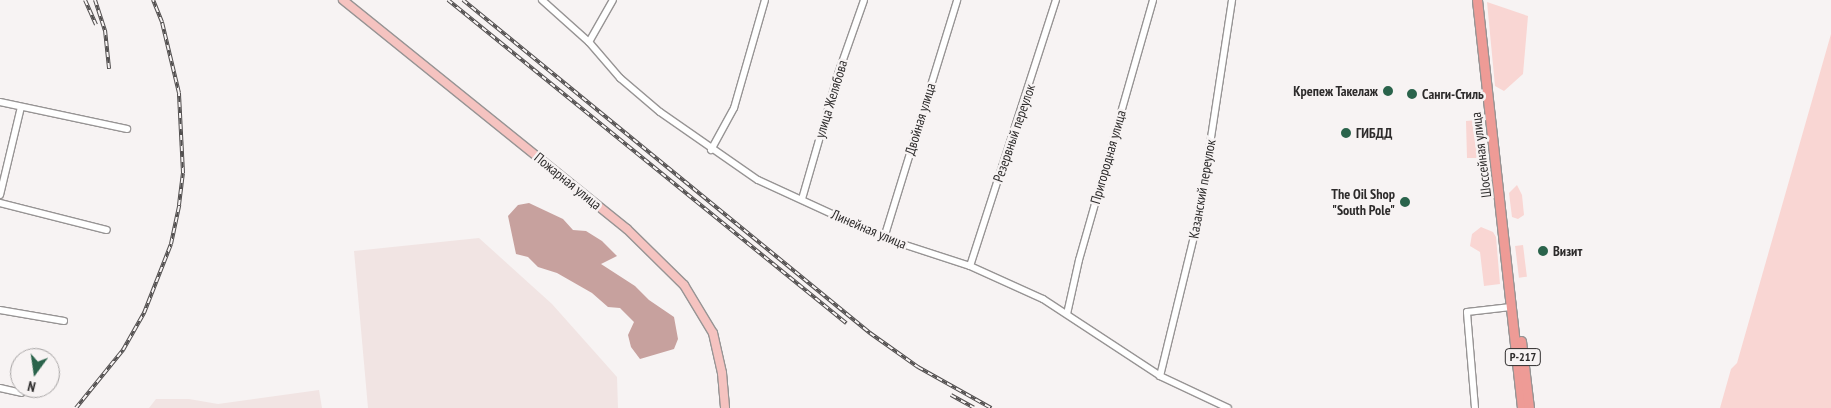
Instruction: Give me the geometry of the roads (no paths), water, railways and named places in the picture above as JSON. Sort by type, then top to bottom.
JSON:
[{"type":"highway","name":"Шоссейная улица","points":[[1478,0],[1522,408]]},
{"type":"highway","name":"Шоссейная улица","points":[[1511,307],[1521,339],[1529,408]]},
{"type":"main road","name":"Пожарная улица","points":[[343,0],[627,229],[684,285],[713,333],[722,373],[725,408]]},
{"type":"street","name":"Линейная улица","points":[[542,0],[589,42],[620,78],[710,150],[758,180],[884,238],[970,266],[1043,299],[1160,376],[1228,408]]},
{"type":"street","points":[[589,42],[613,0]]},
{"type":"street","points":[[710,150],[734,108],[765,0]]},
{"type":"street","name":"улица Желябова","points":[[802,199],[838,74],[864,0]]},
{"type":"street","name":"Двойная улица","points":[[884,238],[957,0]]},
{"type":"street","name":"Резервный переулок","points":[[970,266],[1056,0]]},
{"type":"street","name":"Пригородная улица","points":[[1067,314],[1078,260],[1153,0]]},
{"type":"street","name":"Казанский переулок","points":[[1160,376],[1200,216],[1232,0]]},
{"type":"street","points":[[0,102],[127,129]]},
{"type":"street","points":[[0,195],[21,107]]},
{"type":"street","points":[[0,203],[107,230]]},
{"type":"street","points":[[1475,408],[1468,359],[1467,312],[1511,307]]},
{"type":"street","points":[[0,310],[64,321]]},
{"type":"railway","points":[[85,0],[96,25]]},
{"type":"railway","points":[[95,0],[105,30],[109,69]]},
{"type":"railway","points":[[76,408],[123,350],[144,313],[171,244],[179,205],[183,173],[179,93],[162,22],[153,0]]},
{"type":"railway","points":[[448,0],[846,323]]},
{"type":"railway","points":[[463,0],[870,333],[918,367],[991,408]]},
{"type":"railway","points":[[951,395],[974,408]]},
{"type":"place","name":"Крепеж Такелаж","points":[[1388,91]]},
{"type":"place","name":"Санги-Стиль","points":[[1412,94]]},
{"type":"place","name":"ГИБДД","points":[[1346,133]]},
{"type":"place","name":"The Oil Shop \"South Pole\"","points":[[1405,202]]},
{"type":"place","name":"Визит","points":[[1543,251]]}]
